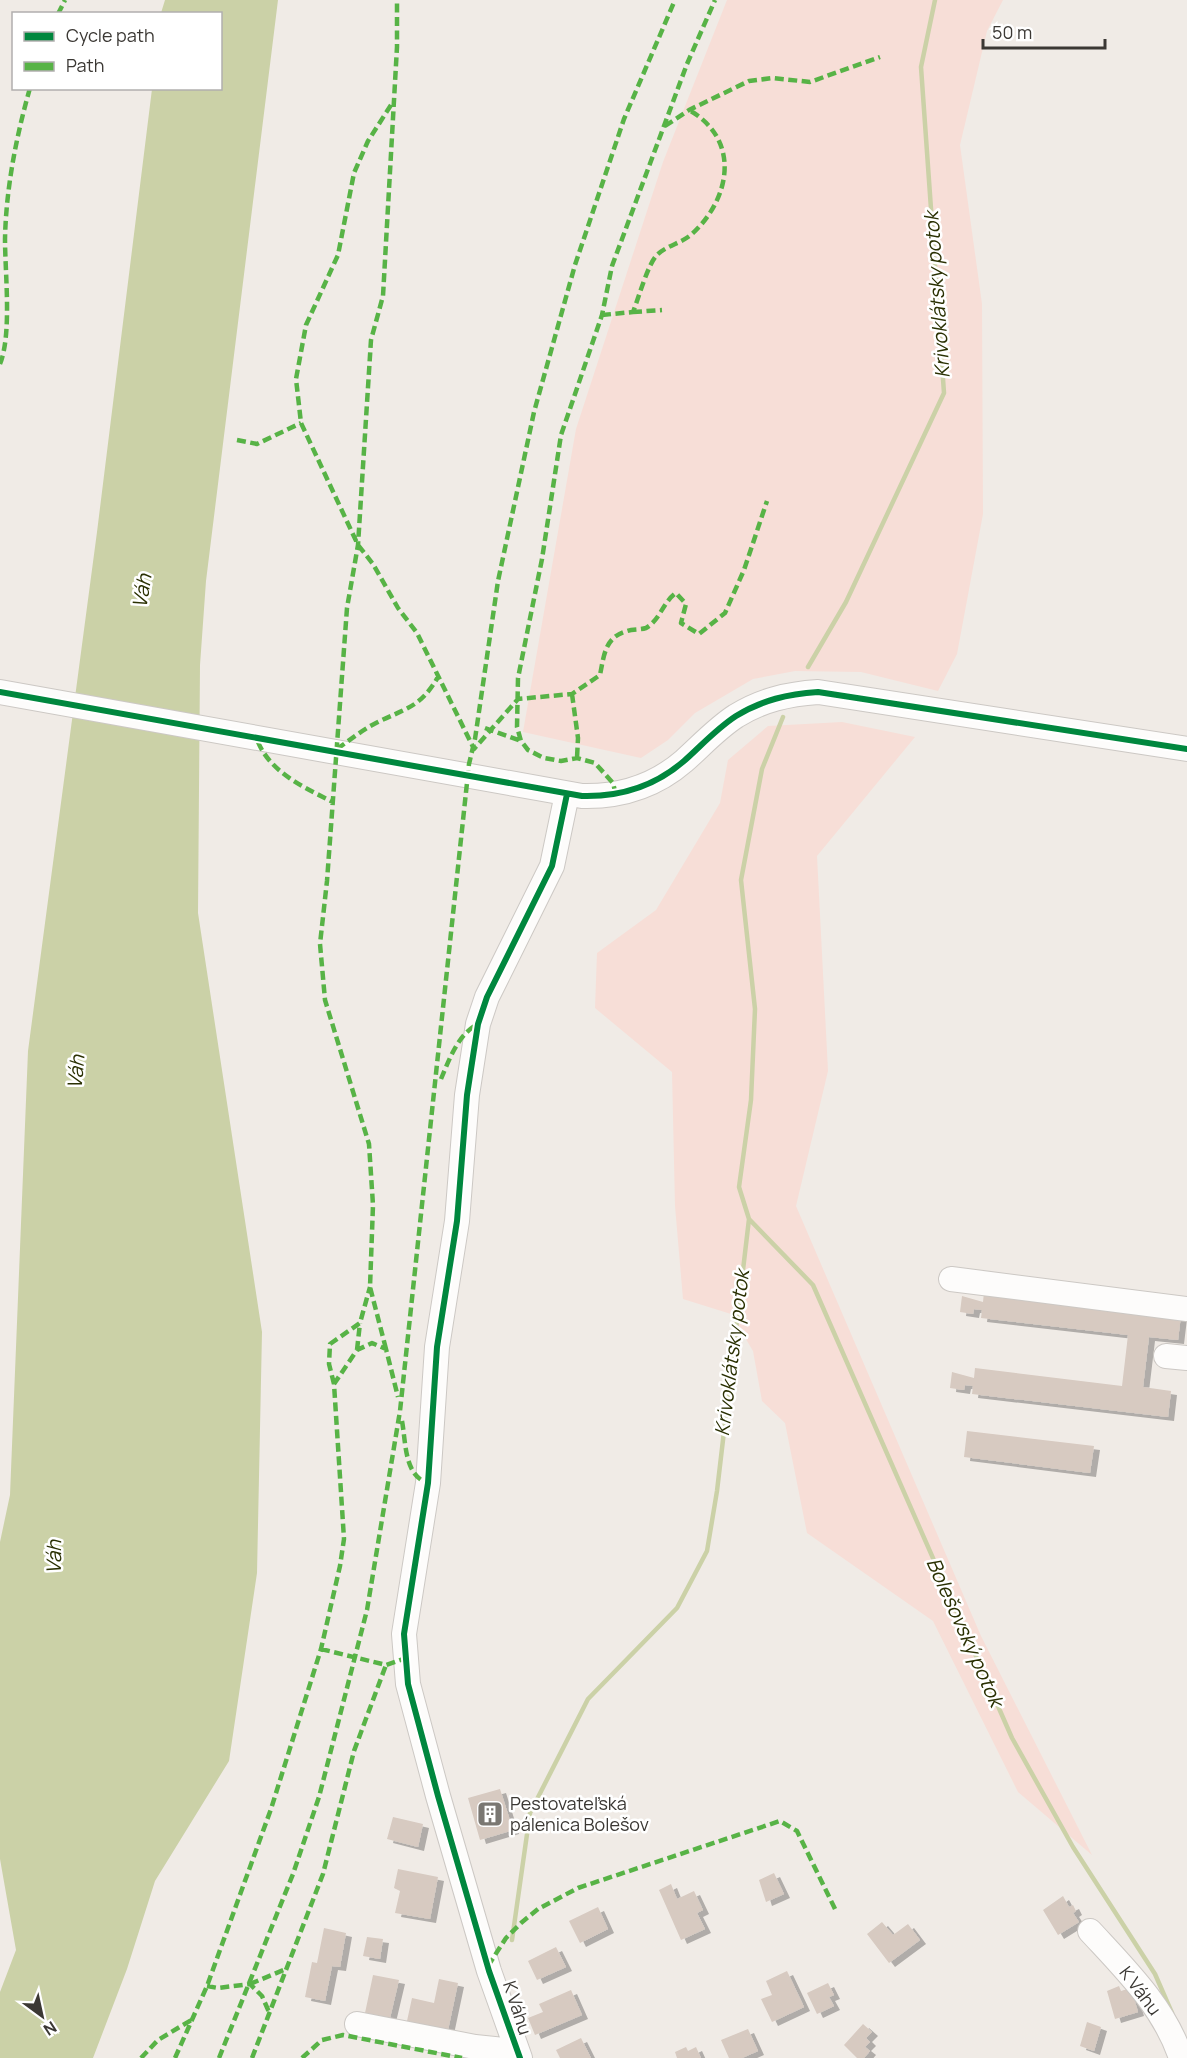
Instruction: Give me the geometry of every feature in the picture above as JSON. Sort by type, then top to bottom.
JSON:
[{"type":"street","points":[[0,692],[567,794],[596,797],[616,795],[645,787],[664,776],[713,734],[751,707],[773,699],[818,692],[1187,748]]},
{"type":"street","name":"K Váhu","points":[[518,2054],[488,1966],[408,1684],[404,1634],[428,1483],[437,1347],[458,1221],[467,1095],[477,1024],[487,997],[552,866],[567,794]]},
{"type":"street","points":[[951,1279],[1187,1309]]},
{"type":"street","name":"K Váhu","points":[[1090,1931],[1147,1994],[1181,2058]]},
{"type":"street","points":[[357,2024],[518,2054]]},
{"type":"shaded area","points":[[727,0],[1003,0],[987,31],[960,145],[982,304],[983,514],[957,654],[938,691],[861,672],[795,671],[753,679],[695,713],[668,740],[641,758],[523,732],[576,429],[663,162]]},
{"type":"shaded area","points":[[842,722],[915,737],[817,856],[828,1071],[796,1206],[981,1636],[1092,1855],[1018,1792],[933,1621],[807,1533],[785,1423],[762,1401],[753,1351],[731,1314],[683,1299],[675,1206],[672,1072],[595,1008],[597,953],[656,910],[720,803],[728,760],[768,726]]},
{"type":"water","name":"Váh","points":[[165,0],[278,0],[206,581],[200,665],[198,913],[262,1332],[257,1573],[229,1761],[155,1881],[127,1969],[93,2058],[0,2058],[0,1992],[16,1950],[0,1859],[0,1542],[10,1495],[28,1051],[97,532],[152,90],[222,90],[222,12],[161,12]]},
{"type":"building","points":[[984,1292],[1181,1315],[1178,1340],[1149,1337],[1143,1387],[1171,1391],[1168,1417],[972,1394],[973,1386],[965,1385],[964,1390],[950,1388],[952,1372],[974,1378],[975,1368],[1122,1386],[1128,1335],[981,1318],[982,1310],[974,1309],[973,1314],[960,1312],[962,1296],[983,1302]]},
{"type":"building","points":[[967,1431],[1094,1446],[1090,1473],[964,1457]]},
{"type":"building","name":"Pestovateľská pálenica Bolešov","points":[[500,1789],[513,1830],[480,1840],[468,1798]]},
{"type":"building","points":[[393,1817],[423,1824],[418,1847],[387,1839]]},
{"type":"building","points":[[398,1869],[438,1877],[430,1919],[395,1913],[400,1891],[394,1888]]},
{"type":"building","points":[[774,1873],[784,1894],[766,1902],[759,1880]]},
{"type":"building","points":[[671,1884],[677,1899],[694,1891],[703,1910],[697,1913],[705,1929],[681,1940],[659,1890]]},
{"type":"building","points":[[1063,1896],[1069,1907],[1073,1905],[1076,1911],[1073,1913],[1079,1922],[1058,1935],[1043,1910]]},
{"type":"building","points":[[598,1907],[608,1929],[580,1943],[569,1921]]},
{"type":"building","points":[[882,1922],[893,1935],[908,1924],[920,1940],[889,1963],[867,1934]]},
{"type":"building","points":[[324,1928],[346,1933],[340,1967],[332,1966],[325,2001],[305,1997],[312,1962],[317,1963]]},
{"type":"building","points":[[367,1937],[383,1939],[380,1959],[363,1956]]},
{"type":"building","points":[[556,1947],[566,1967],[537,1980],[528,1961]]},
{"type":"building","points":[[787,1971],[804,2007],[772,2022],[761,1999],[772,1995],[766,1981]]},
{"type":"building","points":[[373,1975],[399,1980],[390,2018],[365,2013]]},
{"type":"building","points":[[439,1979],[458,1983],[448,2030],[407,2021],[412,1998],[434,2003]]},
{"type":"building","points":[[828,1983],[834,1995],[829,1997],[834,2006],[817,2014],[807,1993]]},
{"type":"building","points":[[1119,1986],[1121,1991],[1131,1988],[1138,2012],[1115,2019],[1107,1991]]},
{"type":"building","points":[[571,1990],[582,2015],[535,2035],[528,2018],[543,2012],[539,2004]]},
{"type":"building","points":[[1087,2022],[1101,2027],[1094,2051],[1080,2046]]},
{"type":"building","points":[[863,2024],[872,2032],[866,2038],[870,2042],[865,2047],[870,2051],[864,2058],[857,2058],[844,2045]]},
{"type":"building","points":[[748,2029],[758,2051],[742,2058],[729,2058],[721,2040]]},
{"type":"building","points":[[581,2038],[591,2058],[560,2058],[556,2050]]},
{"type":"building","points":[[686,2047],[688,2051],[696,2047],[701,2058],[677,2058],[675,2052]]},
{"type":"waterway","name":"Krivoklátsky potok","points":[[808,667],[846,602],[944,393],[921,67],[935,0]]},
{"type":"waterway","name":"Krivoklátsky potok","points":[[512,1940],[530,1813],[588,1699],[677,1608],[707,1551],[717,1491],[749,1219],[739,1187],[751,1100],[755,1009],[741,880],[762,769],[783,717]]},
{"type":"waterway","name":"Bolešovský potok","points":[[749,1219],[813,1285],[1012,1738],[1073,1847],[1155,1974],[1172,2013]]},
{"type":"marked path","points":[[59,12],[65,0]]},
{"type":"marked path","points":[[386,1349],[370,1287],[373,1205],[369,1144],[325,1000],[320,944],[327,881],[347,608],[358,545],[371,340],[383,296],[397,47],[397,0]]},
{"type":"marked path","points":[[219,2058],[293,1874],[319,1797],[367,1610],[400,1411],[469,764],[475,739],[498,581],[534,412],[575,265],[624,119],[675,0]]},
{"type":"marked path","points":[[616,795],[613,783],[595,763],[577,758],[561,761],[544,758],[528,750],[521,741],[517,727],[518,678],[542,559],[561,435],[602,315],[612,266],[687,64],[715,0]]},
{"type":"marked path","points":[[665,126],[689,110],[749,81],[773,78],[810,82],[880,57]]},
{"type":"marked path","points":[[0,364],[4,351],[7,320],[5,239],[7,201],[16,144],[29,90]]},
{"type":"marked path","points":[[391,105],[368,141],[354,173],[338,255],[306,325],[296,379],[301,423],[358,545],[373,564],[398,608],[417,633],[474,749],[518,699],[572,694],[600,675],[610,642],[627,631],[644,629],[651,625],[676,593],[686,604],[681,623],[699,634],[725,613],[744,570],[767,501]]},
{"type":"marked path","points":[[602,315],[633,312],[646,275],[656,256],[692,234],[716,203],[725,169],[723,152],[717,136],[705,122],[689,110]]},
{"type":"marked path","points":[[633,312],[662,310]]},
{"type":"marked path","points":[[237,440],[257,444],[301,423]]},
{"type":"marked path","points":[[337,749],[371,726],[412,706],[425,695],[438,677]]},
{"type":"marked path","points":[[572,694],[578,738],[577,758]]},
{"type":"marked path","points":[[485,728],[521,741]]},
{"type":"marked path","points":[[258,742],[264,753],[280,771],[300,785],[333,802]]},
{"type":"marked path","points":[[441,1079],[460,1041],[471,1028],[478,1024]]},
{"type":"marked path","points":[[334,1384],[329,1364],[330,1344],[360,1323],[370,1287]]},
{"type":"marked path","points":[[357,1350],[360,1323]]},
{"type":"marked path","points":[[175,2058],[207,1986],[271,1809],[321,1649],[344,1539],[334,1384],[357,1350],[372,1343],[386,1349],[398,1397]]},
{"type":"marked path","points":[[402,1421],[410,1466],[420,1479],[428,1483]]},
{"type":"marked path","points":[[321,1649],[386,1665],[406,1658]]},
{"type":"marked path","points":[[252,2058],[323,1874],[354,1751],[386,1665]]},
{"type":"marked path","points":[[488,1966],[506,1938],[521,1923],[538,1909],[578,1888],[780,1821],[797,1831],[837,1913]]},
{"type":"marked path","points":[[250,1984],[286,1969]]},
{"type":"marked path","points":[[207,1986],[218,1988],[250,1984],[262,1996],[269,2012]]},
{"type":"marked path","points":[[141,2058],[158,2040],[193,2019]]},
{"type":"marked path","points":[[302,2058],[322,2040],[343,2035],[462,2058]]},
{"type":"cycle path","points":[[0,692],[582,796],[610,795],[649,784],[673,770],[722,726],[746,710],[776,699],[818,692],[1187,749]]},
{"type":"cycle path","points":[[520,2058],[489,1971],[438,1796],[408,1684],[404,1634],[428,1483],[437,1347],[457,1221],[467,1095],[478,1024],[487,997],[552,866],[567,794]]},
{"type":"place","name":"Pestovateľská pálenica Bolešov","points":[[490,1814]]}]
